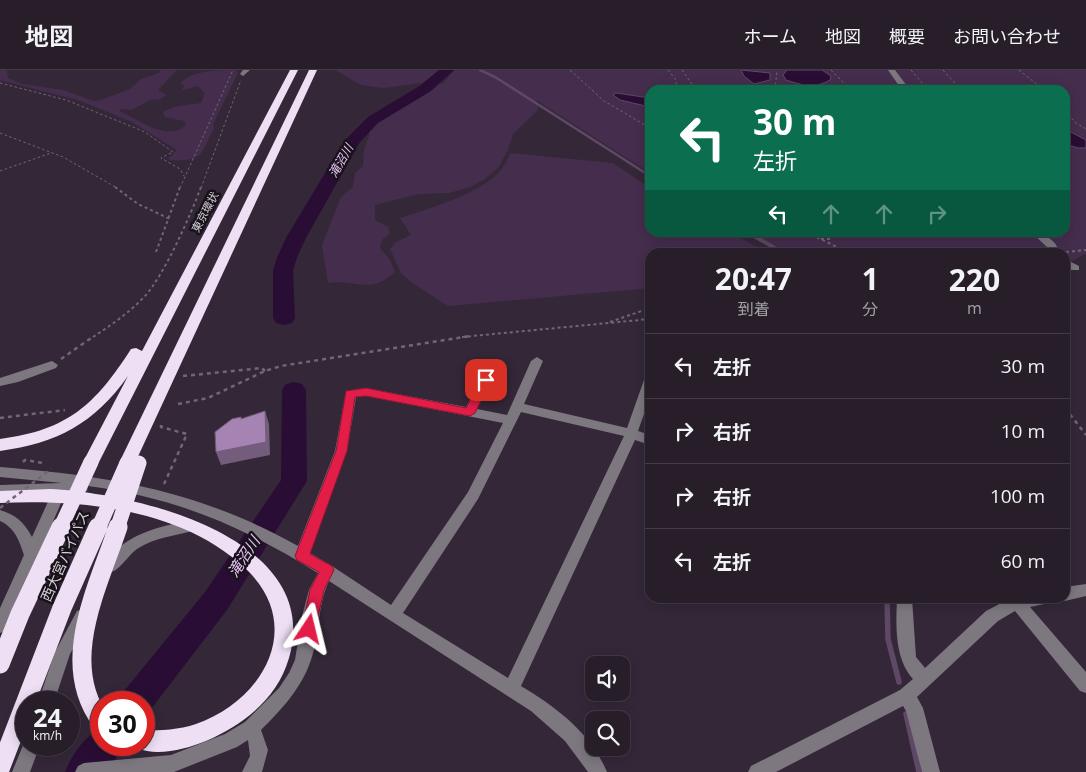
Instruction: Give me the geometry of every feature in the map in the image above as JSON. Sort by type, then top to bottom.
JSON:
[{"type":"highway","name":"東京環状","points":[[133,368],[206,239],[294,70]]},
{"type":"highway","name":"西大宮バイパス","points":[[0,769],[62,608],[133,463],[159,394],[312,70]]},
{"type":"highway","name":"西大宮バイパス","points":[[0,664],[20,614],[133,368]]},
{"type":"highway","points":[[0,446],[42,436],[76,422],[105,398],[133,368]]},
{"type":"highway","points":[[90,704],[82,683],[81,659],[84,640],[92,603],[133,463]]},
{"type":"highway","points":[[0,497],[57,496],[114,504],[151,512],[212,535],[245,558],[259,570],[272,586],[280,606],[285,627],[283,652],[274,673],[262,690],[246,707],[230,719],[190,737],[155,742]]},
{"type":"street","points":[[891,70],[902,85]]},
{"type":"street","points":[[1041,237],[1052,248]]},
{"type":"street","points":[[393,615],[472,495],[511,420],[537,361]]},
{"type":"street","points":[[0,382],[52,365]]},
{"type":"street","points":[[470,413],[486,380]]},
{"type":"street","points":[[302,556],[342,451],[350,394],[366,392],[511,420]]},
{"type":"street","points":[[511,689],[631,434],[645,394]]},
{"type":"street","points":[[517,407],[645,438]]},
{"type":"street","points":[[0,472],[163,490],[236,521],[327,570],[393,615],[559,721],[579,743],[598,772]]},
{"type":"street","points":[[0,490],[71,487],[163,490]]},
{"type":"street","points":[[0,626],[4,605],[31,554],[57,496]]},
{"type":"street","points":[[0,515],[16,523],[27,539],[31,554]]},
{"type":"street","points":[[50,691],[63,652],[117,556],[130,546],[152,536],[165,531],[191,526]]},
{"type":"street","points":[[84,772],[171,764],[231,741],[251,728],[285,694],[295,678],[303,660],[317,590],[327,570]]},
{"type":"street","points":[[1070,593],[1086,590]]},
{"type":"street","points":[[904,603],[908,657],[912,666],[924,679]]},
{"type":"street","points":[[756,772],[906,696],[992,616],[1015,603]]},
{"type":"street","points":[[1018,603],[1086,685]]},
{"type":"street","points":[[906,696],[914,708],[931,772]]},
{"type":"street","points":[[251,728],[259,741],[260,753],[251,772]]},
{"type":"street","points":[[21,772],[27,756]]},
{"type":"path","points":[[156,252],[184,176],[232,70]]},
{"type":"path","points":[[570,70],[574,76],[601,100],[623,115],[645,126]]},
{"type":"path","points":[[668,70],[676,80],[676,85]]},
{"type":"path","points":[[682,70],[689,79],[691,85]]},
{"type":"path","points":[[776,85],[777,70]]},
{"type":"path","points":[[831,70],[846,85]]},
{"type":"path","points":[[911,70],[924,85]]},
{"type":"path","points":[[943,70],[956,85]]},
{"type":"path","points":[[1019,70],[1038,85]]},
{"type":"path","points":[[52,365],[121,318],[146,295],[166,263],[196,201],[245,72]]},
{"type":"path","points":[[0,83],[66,100],[145,132],[173,152],[161,158],[180,169],[184,176]]},
{"type":"path","points":[[1070,116],[1086,129]]},
{"type":"path","points":[[0,133],[52,152],[114,185],[138,204],[170,218]]},
{"type":"path","points":[[0,171],[52,152]]},
{"type":"path","points":[[815,237],[837,247]]},
{"type":"path","points":[[819,239],[830,239],[833,237]]},
{"type":"path","points":[[1064,245],[1067,248]]},
{"type":"path","points":[[1070,270],[1076,262],[1070,251],[1086,250]]},
{"type":"path","points":[[606,324],[645,310]]},
{"type":"path","points":[[178,404],[208,398],[265,371],[281,366],[471,336],[645,320]]},
{"type":"path","points":[[180,376],[262,368],[265,371]]},
{"type":"path","points":[[0,418],[73,409]]},
{"type":"path","points":[[1070,414],[1086,435]]},
{"type":"path","points":[[161,427],[187,434],[163,490]]},
{"type":"path","points":[[0,508],[51,468]]},
{"type":"shaded area","points":[[0,70],[7,70],[8,78],[22,84],[63,90],[94,101],[130,89],[141,79],[159,73],[160,70],[177,70],[158,90],[167,95],[160,99],[150,100],[132,110],[120,109],[119,111],[152,127],[170,131],[178,130],[186,125],[184,121],[165,117],[163,112],[174,107],[201,103],[205,93],[198,86],[180,91],[185,86],[180,84],[185,79],[198,73],[214,71],[237,70],[238,73],[213,124],[214,129],[200,154],[191,159],[172,160],[168,159],[177,150],[132,122],[78,100],[0,80]]},
{"type":"shaded area","points":[[335,70],[441,70],[422,83],[383,88],[361,85]]},
{"type":"shaded area","points":[[454,70],[1086,70],[1086,253],[1071,262],[1070,248],[781,248],[760,237],[1070,237],[1070,85],[645,85],[645,170],[536,100],[537,111],[513,134],[508,150],[498,168],[485,179],[470,187],[449,193],[418,194],[375,205],[375,220],[388,227],[390,233],[382,240],[380,248],[390,260],[395,272],[386,279],[369,285],[328,283],[322,245],[341,197],[353,187],[355,173],[363,166],[364,150],[369,136],[369,129],[407,102],[436,85],[444,83]]},
{"type":"shaded area","points":[[741,70],[770,73],[770,80],[754,84],[744,76]]},
{"type":"shaded area","points":[[787,70],[822,70],[831,76],[830,80],[824,83],[803,85],[786,80],[783,75]]},
{"type":"shaded area","points":[[616,93],[645,97],[645,106],[620,100],[613,95]]},
{"type":"shaded area","points":[[1070,132],[1086,140],[1086,148],[1070,146]]},
{"type":"shaded area","points":[[510,153],[613,163],[645,185],[645,237],[738,237],[759,248],[645,248],[645,288],[448,306],[414,284],[401,273],[390,249],[396,242],[411,235],[400,218],[471,192],[495,176],[506,162]]},
{"type":"building","points":[[265,411],[266,442],[216,452],[215,432],[232,419],[241,417],[241,419]]},
{"type":"waterway","name":"滝沼川","points":[[284,318],[283,270],[288,255],[297,236],[353,140],[373,120],[426,88],[447,70]]},
{"type":"waterway","points":[[480,70],[495,77],[645,173]]},
{"type":"waterway","points":[[756,237],[775,248]]},
{"type":"waterway","name":"滝沼川","points":[[145,691],[216,601],[294,481],[294,390]]},
{"type":"waterway","points":[[887,603],[888,639],[899,682]]},
{"type":"waterway","points":[[906,714],[919,772]]},
{"type":"waterway","name":"滝沼川","points":[[83,772],[95,756]]},
{"type":"route","points":[[309,629],[310,616],[317,590],[327,570],[302,556],[342,451],[350,394],[366,392],[470,413],[486,380]]}]
